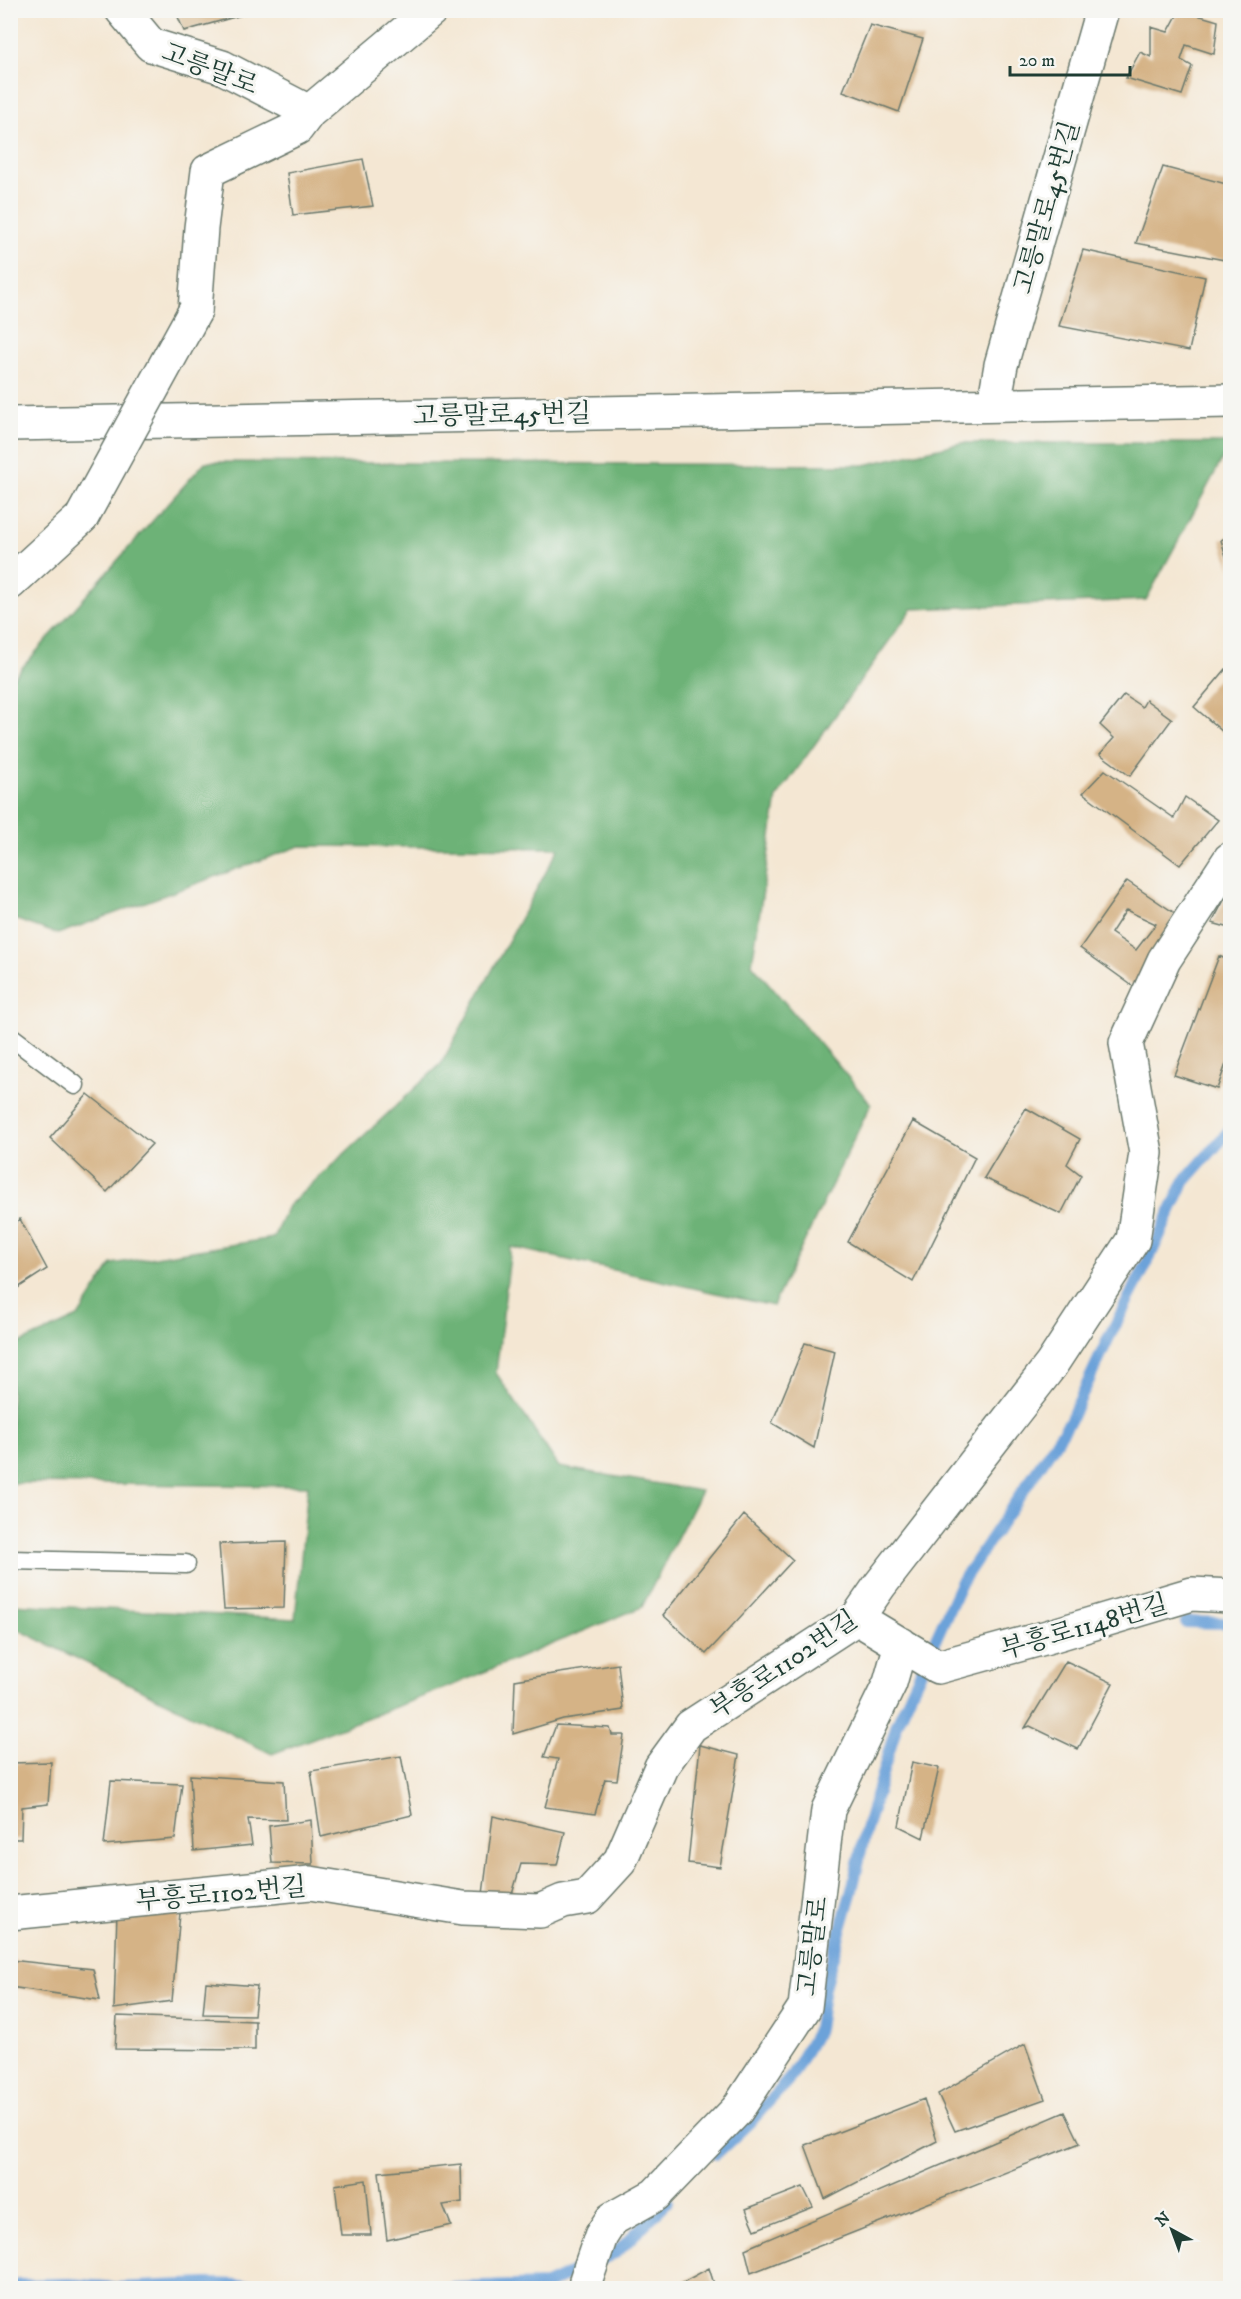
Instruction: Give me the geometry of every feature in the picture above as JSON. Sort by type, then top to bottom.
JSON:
[{"type":"street","name":"고릉말로","points":[[122,10],[151,45],[222,67],[309,112]]},
{"type":"street","points":[[10,583],[82,517],[195,311],[208,171],[297,128],[309,112],[431,10]]},
{"type":"street","name":"고릉말로45번길","points":[[994,405],[1001,365],[1102,10]]},
{"type":"street","name":"고릉말로45번길","points":[[10,424],[1230,401]]},
{"type":"street","name":"부흥로1102번길","points":[[10,1913],[310,1883],[463,1908],[540,1911],[563,1901],[587,1898],[620,1861],[661,1767],[691,1726],[857,1618],[1051,1365],[1133,1240],[1146,1153],[1126,1043],[1164,960],[1230,859]]},
{"type":"street","name":"부흥로1148번길","points":[[901,1644],[938,1667],[1192,1594],[1230,1596]]},
{"type":"street","points":[[857,1618],[901,1644]]},
{"type":"street","name":"고릉말로","points":[[586,2284],[601,2236],[612,2219],[655,2195],[737,2110],[805,2007],[828,1810],[890,1683],[901,1644]]},
{"type":"lane","points":[[10,1036],[75,1085]]},
{"type":"lane","points":[[10,1560],[186,1564]]},
{"type":"green space","points":[[961,443],[1230,443],[1230,445],[1146,600],[912,609],[777,797],[752,964],[871,1104],[773,1306],[511,1247],[496,1373],[559,1467],[701,1491],[642,1607],[453,1685],[272,1754],[11,1626],[11,1604],[295,1619],[308,1486],[11,1483],[11,1347],[78,1317],[112,1264],[273,1238],[288,1206],[441,1064],[559,848],[300,846],[58,934],[11,918],[11,680],[205,462],[864,465]]},
{"type":"building","points":[[175,10],[255,10],[256,11],[184,31]]},
{"type":"building","points":[[1180,10],[1218,21],[1214,54],[1186,45],[1181,60],[1192,66],[1182,95],[1126,78],[1140,52],[1151,57],[1151,27],[1168,32]]},
{"type":"building","points":[[870,25],[923,39],[899,112],[843,91]]},
{"type":"building","points":[[363,159],[373,206],[293,215],[287,173]]},
{"type":"building","points":[[1163,167],[1230,185],[1230,261],[1136,243]]},
{"type":"building","points":[[1083,250],[1205,277],[1189,351],[1059,326]]},
{"type":"building","points":[[1230,535],[1230,569],[1221,540]]},
{"type":"building","points":[[1226,669],[1230,671],[1230,738],[1194,707]]},
{"type":"building","points":[[1124,695],[1142,707],[1146,700],[1172,719],[1130,776],[1100,754],[1114,738],[1100,725]]},
{"type":"building","points":[[1105,770],[1174,818],[1185,797],[1218,820],[1180,865],[1083,793]]},
{"type":"building","points":[[1127,881],[1176,914],[1134,987],[1080,948]],"holes":[[[1126,910],[1156,924],[1136,950],[1111,933]]]},
{"type":"building","points":[[1230,889],[1230,928],[1212,923]]},
{"type":"building","points":[[1219,956],[1230,961],[1230,1053],[1217,1089],[1174,1075]]},
{"type":"building","points":[[88,1094],[152,1144],[107,1192],[50,1138]]},
{"type":"building","points":[[1026,1108],[1080,1139],[1067,1164],[1081,1175],[1061,1214],[984,1178]]},
{"type":"building","points":[[913,1121],[975,1157],[913,1282],[848,1242]]},
{"type":"building","points":[[20,1219],[47,1269],[10,1293],[10,1227]]},
{"type":"building","points":[[805,1343],[835,1351],[814,1448],[772,1423]]},
{"type":"building","points":[[744,1515],[793,1560],[706,1654],[663,1615]]},
{"type":"building","points":[[286,1542],[284,1608],[224,1609],[219,1544]]},
{"type":"building","points":[[1066,1661],[1113,1683],[1078,1749],[1030,1726],[1025,1728]]},
{"type":"building","points":[[618,1664],[623,1710],[563,1719],[513,1734],[515,1680]]},
{"type":"building","points":[[556,1725],[610,1728],[612,1735],[624,1735],[617,1780],[605,1779],[595,1814],[545,1807],[558,1759],[544,1757]]},
{"type":"building","points":[[700,1745],[739,1755],[720,1867],[688,1863]]},
{"type":"building","points":[[401,1756],[412,1815],[321,1837],[311,1771]]},
{"type":"building","points":[[51,1762],[48,1804],[22,1807],[21,1839],[10,1839],[10,1763]]},
{"type":"building","points":[[912,1762],[939,1768],[923,1838],[899,1826]]},
{"type":"building","points":[[190,1775],[284,1781],[286,1820],[248,1819],[252,1845],[194,1851]]},
{"type":"building","points":[[111,1781],[182,1784],[175,1839],[104,1845]]},
{"type":"building","points":[[493,1816],[565,1832],[557,1865],[521,1864],[511,1898],[483,1894]]},
{"type":"building","points":[[311,1820],[313,1864],[272,1863],[269,1826]]},
{"type":"building","points":[[117,1913],[180,1913],[172,2001],[114,2009]]},
{"type":"building","points":[[10,1960],[93,1969],[100,2000],[10,1987]]},
{"type":"building","points":[[206,1982],[257,1986],[254,2015],[203,2014]]},
{"type":"building","points":[[117,2016],[255,2021],[255,2050],[115,2049]]},
{"type":"building","points":[[1025,2044],[1045,2099],[955,2131],[938,2094]]},
{"type":"building","points":[[924,2099],[937,2141],[825,2199],[805,2145]]},
{"type":"building","points":[[1065,2112],[1080,2143],[751,2273],[745,2249]]},
{"type":"building","points":[[461,2164],[462,2202],[443,2205],[451,2225],[387,2240],[379,2172]]},
{"type":"building","points":[[366,2180],[371,2235],[341,2235],[335,2185]]},
{"type":"building","points":[[803,2187],[813,2207],[755,2230],[746,2209]]},
{"type":"building","points":[[709,2268],[715,2287],[672,2288]]},
{"type":"waterway","points":[[716,2154],[753,2119],[791,2077],[818,2029],[824,1987],[897,1724],[961,1583],[1070,1421],[1184,1182],[1230,1130]]},
{"type":"waterway","points":[[1186,1622],[1230,1623]]},
{"type":"waterway","points":[[452,2288],[546,2285],[617,2252],[667,2202]]},
{"type":"waterway","points":[[10,2287],[69,2284],[118,2288],[207,2284],[332,2288]]}]
